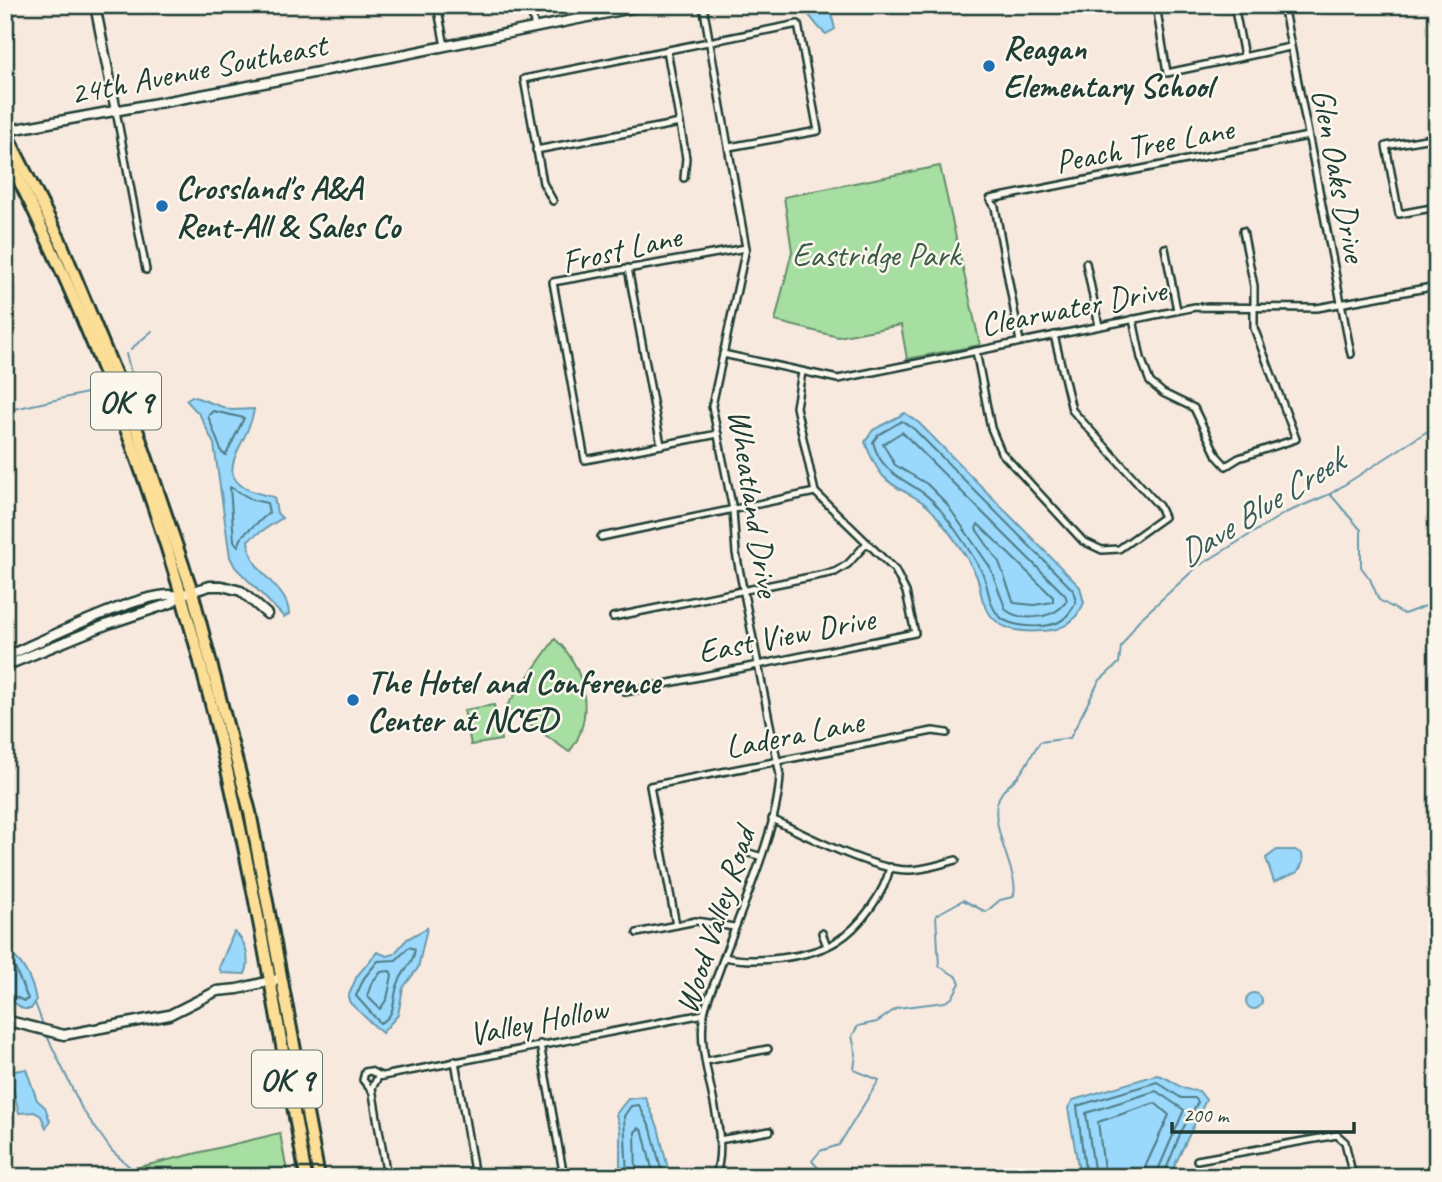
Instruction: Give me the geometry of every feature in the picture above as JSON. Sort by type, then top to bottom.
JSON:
[{"type":"highway","name":"OK 9","points":[[5,131],[60,240],[120,385],[192,591],[250,812],[319,1177]]},
{"type":"highway","name":"OK 9","points":[[5,152],[72,298],[117,410],[179,595],[211,703],[250,879],[306,1177]]},
{"type":"street","points":[[95,5],[146,270]]},
{"type":"street","points":[[437,5],[445,46]]},
{"type":"street","points":[[530,5],[535,28]]},
{"type":"street","name":"24th Avenue Southeast","points":[[5,131],[647,5]]},
{"type":"street","name":"Wheatland Drive","points":[[703,5],[746,248],[712,406],[733,510],[736,553],[778,762]]},
{"type":"street","points":[[1156,5],[1167,73],[1290,47]]},
{"type":"street","points":[[1234,5],[1244,56]]},
{"type":"street","name":"Glen Oaks Drive","points":[[1283,5],[1351,354]]},
{"type":"street","points":[[553,201],[543,183],[524,79],[798,24],[818,131],[729,147]]},
{"type":"street","points":[[667,50],[686,158],[684,178]]},
{"type":"street","points":[[536,150],[680,123]]},
{"type":"street","name":"Peach Tree Lane","points":[[1020,342],[995,207],[990,199],[1308,136]]},
{"type":"street","points":[[1437,137],[1386,146],[1399,214],[1437,207]]},
{"type":"street","points":[[1133,319],[1146,377],[1163,393],[1194,408],[1217,456],[1226,466],[1239,458],[1296,439],[1254,328],[1253,280],[1243,231]]},
{"type":"street","name":"Frost Lane","points":[[661,445],[585,460],[553,282],[746,248]]},
{"type":"street","points":[[1165,248],[1177,310]]},
{"type":"street","points":[[1086,263],[1099,326]]},
{"type":"street","points":[[628,268],[661,445],[718,434]]},
{"type":"street","name":"Clearwater Drive","points":[[723,354],[831,379],[846,378],[1202,306],[1317,308],[1437,286]]},
{"type":"street","points":[[976,351],[991,428],[1000,452],[1083,541],[1102,550],[1119,550],[1164,517],[1159,506],[1072,410],[1054,335]]},
{"type":"street","points":[[613,617],[839,570],[867,543],[815,492],[796,407],[802,372]]},
{"type":"street","points":[[601,537],[815,492]]},
{"type":"street","name":"East View Drive","points":[[625,692],[915,633],[903,583],[895,570],[867,543]]},
{"type":"street","points":[[5,657],[105,613],[167,593],[179,595],[210,586],[232,588],[248,596],[267,614]]},
{"type":"street","points":[[5,666],[108,624],[171,603],[179,595]]},
{"type":"street","name":"Ladera Lane","points":[[676,925],[650,786],[933,731],[947,733]]},
{"type":"street","name":"Wood Valley Road","points":[[715,1177],[720,1156],[719,1140],[706,1062],[704,1014],[772,819],[779,791],[778,762]]},
{"type":"street","points":[[772,819],[820,842],[890,867],[923,869],[956,860]]},
{"type":"street","points":[[745,852],[760,856]]},
{"type":"street","points":[[724,957],[737,960],[772,959],[827,946],[848,933],[872,903],[888,879],[890,867]]},
{"type":"street","points":[[637,933],[708,921],[734,927]]},
{"type":"street","points":[[822,933],[827,946]]},
{"type":"street","points":[[5,1020],[64,1035],[169,1015],[217,990],[282,978]]},
{"type":"street","name":"Valley Hollow","points":[[387,1177],[372,1091],[363,1080],[365,1072],[370,1071],[382,1076],[704,1014]]},
{"type":"street","points":[[540,1044],[564,1177]]},
{"type":"street","points":[[706,1062],[768,1049]]},
{"type":"street","points":[[454,1061],[475,1177]]},
{"type":"street","points":[[372,1091],[373,1082],[382,1076]]},
{"type":"street","points":[[719,1140],[770,1131]]},
{"type":"street","points":[[1197,1160],[1337,1135],[1345,1142],[1353,1177]]},
{"type":"green space","name":"Eastridge Park","points":[[940,166],[980,345],[907,359],[901,325],[838,337],[775,321],[792,251],[784,197]]},
{"type":"green space","points":[[555,639],[566,650],[574,664],[584,694],[583,725],[569,752],[506,707]]},
{"type":"green space","points":[[494,705],[501,740],[471,745],[464,710]]},
{"type":"green space","points":[[280,1133],[288,1177],[98,1177]]},
{"type":"water","points":[[774,5],[829,5],[835,29],[826,34],[798,6],[775,9]]},
{"type":"water","points":[[192,396],[231,410],[254,409],[251,423],[234,461],[233,472],[238,482],[251,491],[274,497],[277,513],[282,518],[248,540],[255,563],[287,604],[289,614],[284,617],[235,567],[230,557],[214,444],[200,415],[186,400]]},
{"type":"water","points":[[905,413],[919,423],[1080,587],[1084,603],[1068,624],[1057,629],[1033,631],[1014,630],[999,623],[987,610],[972,567],[939,520],[922,502],[894,486],[882,475],[865,442],[873,430]]},
{"type":"water","points":[[1277,850],[1295,850],[1302,854],[1303,862],[1298,872],[1274,882],[1266,858]]},
{"type":"water","points":[[427,928],[418,968],[403,988],[398,1015],[382,1033],[350,1003],[348,997],[357,976],[377,952],[387,956],[394,954],[407,939]]},
{"type":"water","points":[[234,932],[242,940],[246,951],[248,963],[245,974],[222,973],[219,968]]},
{"type":"water","points":[[7,954],[18,960],[30,980],[36,1001],[31,1009],[23,1009],[5,996]]},
{"type":"water","points":[[1254,993],[1260,995],[1260,1007],[1254,1009],[1248,1007],[1246,1001],[1248,995]]},
{"type":"water","points":[[26,1069],[37,1100],[45,1107],[50,1121],[46,1128],[41,1116],[34,1112],[19,1113],[10,1077],[14,1071]]},
{"type":"water","points":[[1156,1075],[1185,1089],[1199,1091],[1206,1100],[1169,1177],[1080,1177],[1068,1108],[1073,1100]]},
{"type":"water","points":[[645,1097],[658,1127],[670,1177],[620,1177],[620,1130],[616,1114],[628,1099]]},
{"type":"waterway","points":[[131,349],[152,331]]},
{"type":"waterway","points":[[126,354],[136,391],[132,393]]},
{"type":"waterway","points":[[5,411],[87,393],[100,393]]},
{"type":"waterway","name":"Dave Blue Creek","points":[[826,1177],[812,1161],[820,1151],[839,1145],[879,1080],[854,1070],[856,1054],[852,1036],[858,1026],[877,1022],[897,1008],[945,1002],[952,998],[960,983],[957,977],[939,966],[936,915],[963,900],[986,912],[1000,900],[1013,897],[1013,879],[996,815],[998,799],[1020,774],[1040,742],[1070,738],[1099,681],[1119,663],[1121,647],[1138,621],[1197,567],[1285,513],[1330,494],[1437,425]]},
{"type":"waterway","points":[[1330,494],[1361,530],[1361,567],[1370,579],[1379,600],[1404,614],[1431,604],[1437,606]]},
{"type":"waterway","points":[[35,1003],[44,1027]]},
{"type":"waterway","points":[[47,1036],[82,1109],[112,1151],[141,1177]]},
{"type":"place","name":"Reagan Elementary School","points":[[989,66]]},
{"type":"place","name":"Crossland's A&A Rent-All & Sales Co","points":[[162,206]]},
{"type":"place","name":"The Hotel and Conference Center at NCED","points":[[353,700]]}]
